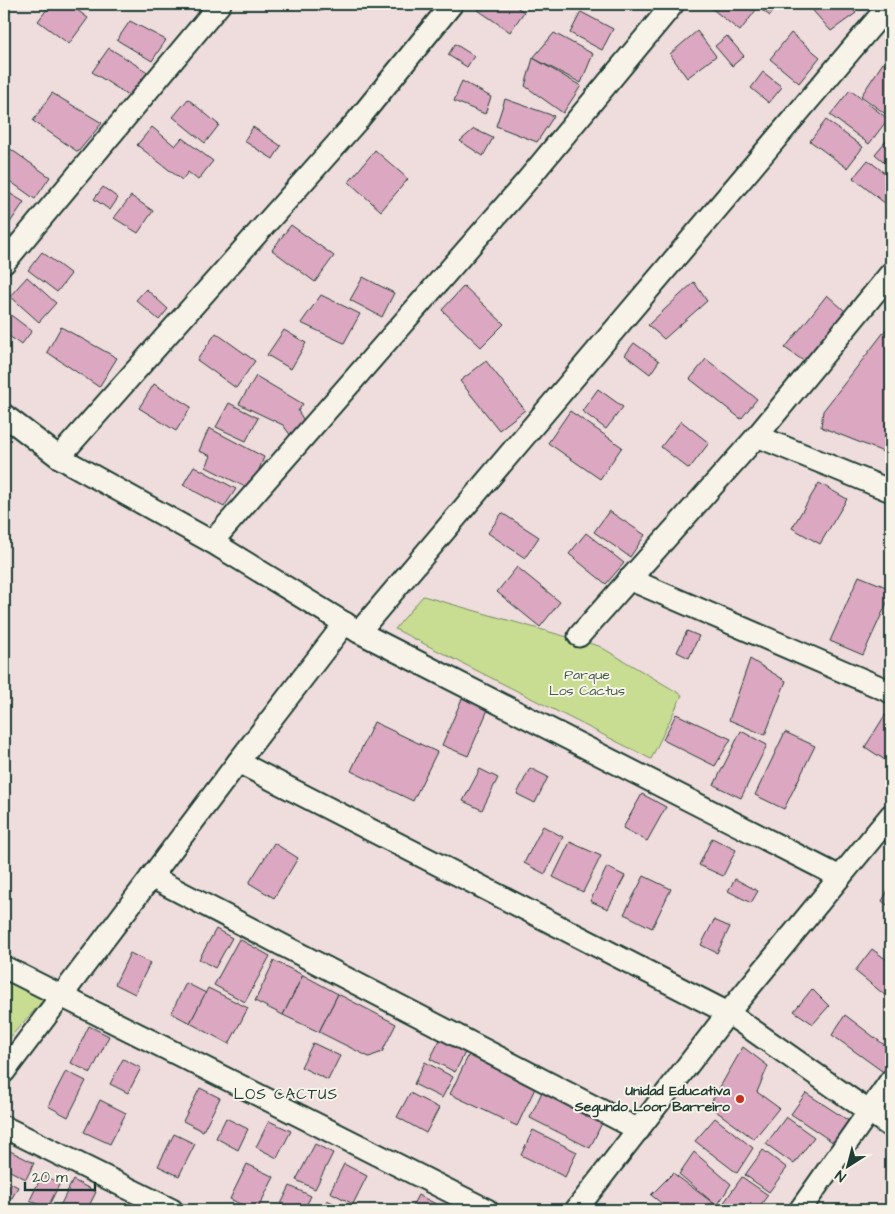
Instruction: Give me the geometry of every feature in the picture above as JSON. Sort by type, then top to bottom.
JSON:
[{"type":"street","points":[[4,263],[220,4]]},
{"type":"street","points":[[59,457],[356,121],[452,4]]},
{"type":"street","points":[[212,542],[525,183],[673,4]]},
{"type":"street","points":[[4,1072],[238,762],[890,4]]},
{"type":"street","points":[[579,636],[757,436],[891,273]]},
{"type":"street","points":[[4,415],[59,457],[212,542],[352,628],[840,877]]},
{"type":"street","points":[[757,436],[891,491]]},
{"type":"street","points":[[630,580],[891,692]]},
{"type":"street","points":[[238,762],[728,1013],[891,1126]]},
{"type":"street","points":[[576,1210],[728,1013],[891,815]]},
{"type":"street","points":[[151,877],[639,1130]]},
{"type":"street","points":[[4,967],[487,1210]]},
{"type":"street","points":[[800,1210],[891,1080]]},
{"type":"street","points":[[4,1127],[172,1210]]},
{"type":"green space","name":"Parque Los Cactus","points":[[423,596],[599,646],[682,695],[651,759],[395,629]]},
{"type":"green space","points":[[4,974],[48,995],[4,1044]]},
{"type":"building","points":[[51,4],[69,4],[88,18],[69,44],[38,21]]},
{"type":"building","points":[[310,4],[327,4],[322,11]]},
{"type":"building","points":[[482,4],[512,4],[524,12],[510,32],[478,10]]},
{"type":"building","points":[[536,4],[551,4],[546,11]]},
{"type":"building","points":[[706,4],[748,4],[756,10],[740,31]]},
{"type":"building","points":[[754,4],[778,4],[770,16]]},
{"type":"building","points":[[807,4],[848,4],[856,13],[831,31]]},
{"type":"building","points":[[581,12],[613,29],[602,50],[570,33]]},
{"type":"building","points":[[130,21],[166,40],[152,61],[117,40]]},
{"type":"building","points":[[697,31],[716,56],[687,78],[670,54]]},
{"type":"building","points":[[554,33],[593,54],[581,83],[533,58]]},
{"type":"building","points":[[791,33],[820,57],[799,83],[770,59]]},
{"type":"building","points":[[727,36],[744,56],[732,66],[715,46]]},
{"type":"building","points":[[455,44],[474,56],[467,67],[448,55]]},
{"type":"building","points":[[109,48],[149,73],[131,97],[92,72]]},
{"type":"building","points":[[533,58],[581,86],[563,113],[525,86]]},
{"type":"building","points":[[883,63],[891,70],[891,118],[861,96]]},
{"type":"building","points":[[763,72],[782,87],[769,103],[751,88]]},
{"type":"building","points":[[462,81],[491,97],[485,114],[454,101]]},
{"type":"building","points":[[850,90],[888,119],[869,144],[830,115]]},
{"type":"building","points":[[52,93],[102,123],[78,152],[33,121]]},
{"type":"building","points":[[188,99],[219,125],[205,143],[173,117]]},
{"type":"building","points":[[505,99],[554,116],[537,142],[496,126]]},
{"type":"building","points":[[826,120],[863,147],[847,168],[810,141]]},
{"type":"building","points":[[152,127],[175,146],[182,138],[213,161],[198,180],[188,172],[182,180],[137,145]]},
{"type":"building","points":[[253,127],[281,146],[273,159],[244,141]]},
{"type":"building","points":[[474,129],[493,138],[483,156],[460,141]]},
{"type":"building","points":[[891,135],[891,168],[875,154]]},
{"type":"building","points":[[9,148],[50,177],[35,199],[4,177],[4,155]]},
{"type":"building","points":[[375,150],[408,179],[381,211],[349,182]]},
{"type":"building","points":[[868,160],[891,178],[891,208],[853,178]]},
{"type":"building","points":[[103,187],[118,198],[110,210],[94,199]]},
{"type":"building","points":[[4,190],[24,202],[9,224],[4,220]]},
{"type":"building","points":[[131,196],[153,211],[138,233],[114,218]]},
{"type":"building","points":[[291,225],[334,256],[315,282],[272,250]]},
{"type":"building","points":[[42,252],[71,274],[57,292],[28,270]]},
{"type":"building","points":[[27,277],[56,303],[39,322],[10,296]]},
{"type":"building","points":[[363,277],[394,293],[382,317],[350,300]]},
{"type":"building","points":[[694,282],[707,301],[664,339],[648,325]]},
{"type":"building","points":[[464,286],[504,324],[481,347],[442,310]]},
{"type":"building","points":[[146,289],[168,309],[159,320],[136,300]]},
{"type":"building","points":[[321,295],[360,314],[344,343],[301,323]]},
{"type":"building","points":[[827,295],[845,311],[808,364],[785,348]]},
{"type":"building","points":[[4,310],[32,331],[21,345],[4,332]]},
{"type":"building","points":[[891,323],[891,455],[821,427],[823,411]]},
{"type":"building","points":[[61,327],[117,358],[99,387],[47,352]]},
{"type":"building","points":[[284,330],[306,343],[291,369],[267,355]]},
{"type":"building","points":[[216,333],[255,361],[236,388],[197,360]]},
{"type":"building","points":[[634,343],[659,361],[650,374],[625,355]]},
{"type":"building","points":[[706,359],[757,399],[741,419],[690,379]]},
{"type":"building","points":[[486,361],[525,410],[499,430],[460,381]]},
{"type":"building","points":[[256,376],[303,404],[298,411],[305,422],[291,436],[283,425],[239,404]]},
{"type":"building","points":[[154,384],[191,407],[176,431],[139,408]]},
{"type":"building","points":[[598,389],[623,407],[606,429],[582,411]]},
{"type":"building","points":[[229,403],[258,418],[246,441],[216,427]]},
{"type":"building","points":[[570,411],[622,447],[600,479],[548,443]]},
{"type":"building","points":[[681,421],[709,443],[689,469],[661,447]]},
{"type":"building","points":[[209,428],[264,457],[251,490],[206,467],[211,456],[199,451]]},
{"type":"building","points":[[194,466],[236,489],[224,507],[183,485]]},
{"type":"building","points":[[819,483],[847,499],[820,544],[792,528]]},
{"type":"building","points":[[609,511],[645,535],[630,557],[594,532]]},
{"type":"building","points":[[502,513],[539,537],[525,558],[488,533]]},
{"type":"building","points":[[586,533],[624,563],[606,584],[569,554]]},
{"type":"building","points":[[517,567],[560,602],[540,627],[497,592]]},
{"type":"building","points":[[859,576],[891,589],[891,594],[863,655],[830,641]]},
{"type":"building","points":[[687,631],[699,636],[689,658],[677,652]]},
{"type":"building","points":[[750,659],[786,681],[765,735],[729,720]]},
{"type":"building","points":[[464,694],[490,705],[468,756],[442,745]]},
{"type":"building","points":[[676,714],[731,739],[715,766],[663,740]]},
{"type":"building","points":[[885,715],[891,719],[891,764],[865,747]]},
{"type":"building","points":[[374,722],[437,752],[413,801],[351,771]]},
{"type":"building","points":[[741,731],[767,745],[741,798],[714,785]]},
{"type":"building","points":[[785,732],[815,746],[784,809],[755,795]]},
{"type":"building","points":[[530,768],[548,777],[535,803],[517,794]]},
{"type":"building","points":[[480,769],[498,778],[482,810],[463,801]]},
{"type":"building","points":[[642,794],[666,807],[647,841],[623,828]]},
{"type":"building","points":[[543,826],[563,837],[545,874],[524,863]]},
{"type":"building","points":[[712,838],[736,850],[723,876],[699,865]]},
{"type":"building","points":[[570,842],[601,856],[583,892],[553,877]]},
{"type":"building","points":[[274,843],[298,858],[274,898],[249,883]]},
{"type":"building","points":[[607,867],[625,876],[608,909],[590,901]]},
{"type":"building","points":[[644,876],[671,889],[652,928],[624,914]]},
{"type":"building","points":[[735,879],[758,891],[751,903],[728,891]]},
{"type":"building","points":[[891,885],[891,908],[882,901]]},
{"type":"building","points":[[714,920],[730,927],[717,953],[701,945]]},
{"type":"building","points":[[216,929],[232,938],[215,968],[199,959]]},
{"type":"building","points":[[239,939],[270,956],[245,1002],[214,985]]},
{"type":"building","points":[[872,949],[891,963],[891,1000],[855,971]]},
{"type":"building","points":[[130,953],[150,963],[135,994],[115,984]]},
{"type":"building","points":[[274,961],[303,975],[283,1015],[255,1001]]},
{"type":"building","points":[[303,975],[338,994],[319,1032],[283,1015]]},
{"type":"building","points":[[186,983],[206,993],[190,1023],[171,1013]]},
{"type":"building","points":[[208,988],[248,1008],[229,1044],[190,1023]]},
{"type":"building","points":[[812,989],[829,1006],[813,1024],[794,1011]]},
{"type":"building","points":[[338,994],[396,1024],[382,1052],[369,1057],[319,1032]]},
{"type":"building","points":[[845,1015],[891,1050],[891,1073],[889,1076],[832,1035]]},
{"type":"building","points":[[89,1026],[109,1036],[91,1073],[71,1063]]},
{"type":"building","points":[[444,1032],[469,1045],[455,1072],[430,1059]]},
{"type":"building","points":[[313,1043],[340,1056],[328,1080],[301,1067]]},
{"type":"building","name":"Unidad Educativa Segundo Loor Barreiro","points":[[743,1047],[768,1066],[757,1092],[779,1108],[754,1139],[709,1106]]},
{"type":"building","points":[[472,1048],[539,1080],[517,1126],[450,1094]]},
{"type":"building","points":[[123,1059],[141,1068],[128,1093],[110,1084]]},
{"type":"building","points":[[425,1062],[453,1077],[442,1098],[414,1084]]},
{"type":"building","points":[[66,1071],[86,1081],[68,1117],[48,1106]]},
{"type":"building","points":[[200,1088],[220,1098],[203,1131],[183,1121]]},
{"type":"building","points":[[542,1092],[602,1123],[590,1148],[530,1118]]},
{"type":"building","points":[[410,1093],[439,1108],[426,1133],[397,1117]]},
{"type":"building","points":[[806,1093],[849,1121],[834,1143],[791,1114]]},
{"type":"building","points":[[100,1100],[126,1113],[110,1144],[84,1132]]},
{"type":"building","points":[[786,1117],[814,1137],[794,1164],[766,1144]]},
{"type":"building","points":[[226,1118],[248,1129],[238,1150],[216,1138]]},
{"type":"building","points":[[715,1118],[753,1148],[737,1173],[695,1141]]},
{"type":"building","points":[[269,1121],[291,1131],[277,1158],[256,1147]]},
{"type":"building","points":[[533,1130],[577,1152],[565,1177],[521,1155]]},
{"type":"building","points":[[174,1134],[195,1144],[179,1176],[158,1166]]},
{"type":"building","points":[[315,1144],[333,1153],[315,1189],[296,1180]]},
{"type":"building","points":[[4,1148],[34,1163],[26,1179],[4,1168]]},
{"type":"building","points":[[763,1150],[787,1168],[769,1192],[745,1175]]},
{"type":"building","points":[[694,1152],[731,1184],[717,1206],[679,1174]]},
{"type":"building","points":[[247,1164],[274,1177],[257,1210],[252,1210],[230,1199]]},
{"type":"building","points":[[344,1164],[367,1176],[353,1204],[330,1192]]},
{"type":"building","points":[[673,1173],[717,1206],[713,1210],[670,1210],[651,1195]]},
{"type":"building","points":[[42,1175],[60,1183],[47,1209],[30,1200]]},
{"type":"building","points":[[742,1177],[768,1195],[757,1210],[731,1210],[723,1204]]},
{"type":"building","points":[[4,1180],[18,1187],[12,1198],[4,1194]]},
{"type":"building","points":[[73,1180],[96,1192],[87,1210],[58,1210]]},
{"type":"building","points":[[290,1186],[311,1196],[304,1210],[278,1210]]},
{"type":"building","points":[[418,1195],[444,1208],[443,1210],[410,1210]]},
{"type":"building","points":[[327,1200],[347,1210],[322,1210]]},
{"type":"place","name":"Unidad Educativa Segundo Loor Barreiro","points":[[740,1099]]},
{"type":"district","name":"LOS CACTUS","points":[[286,1094]]}]
